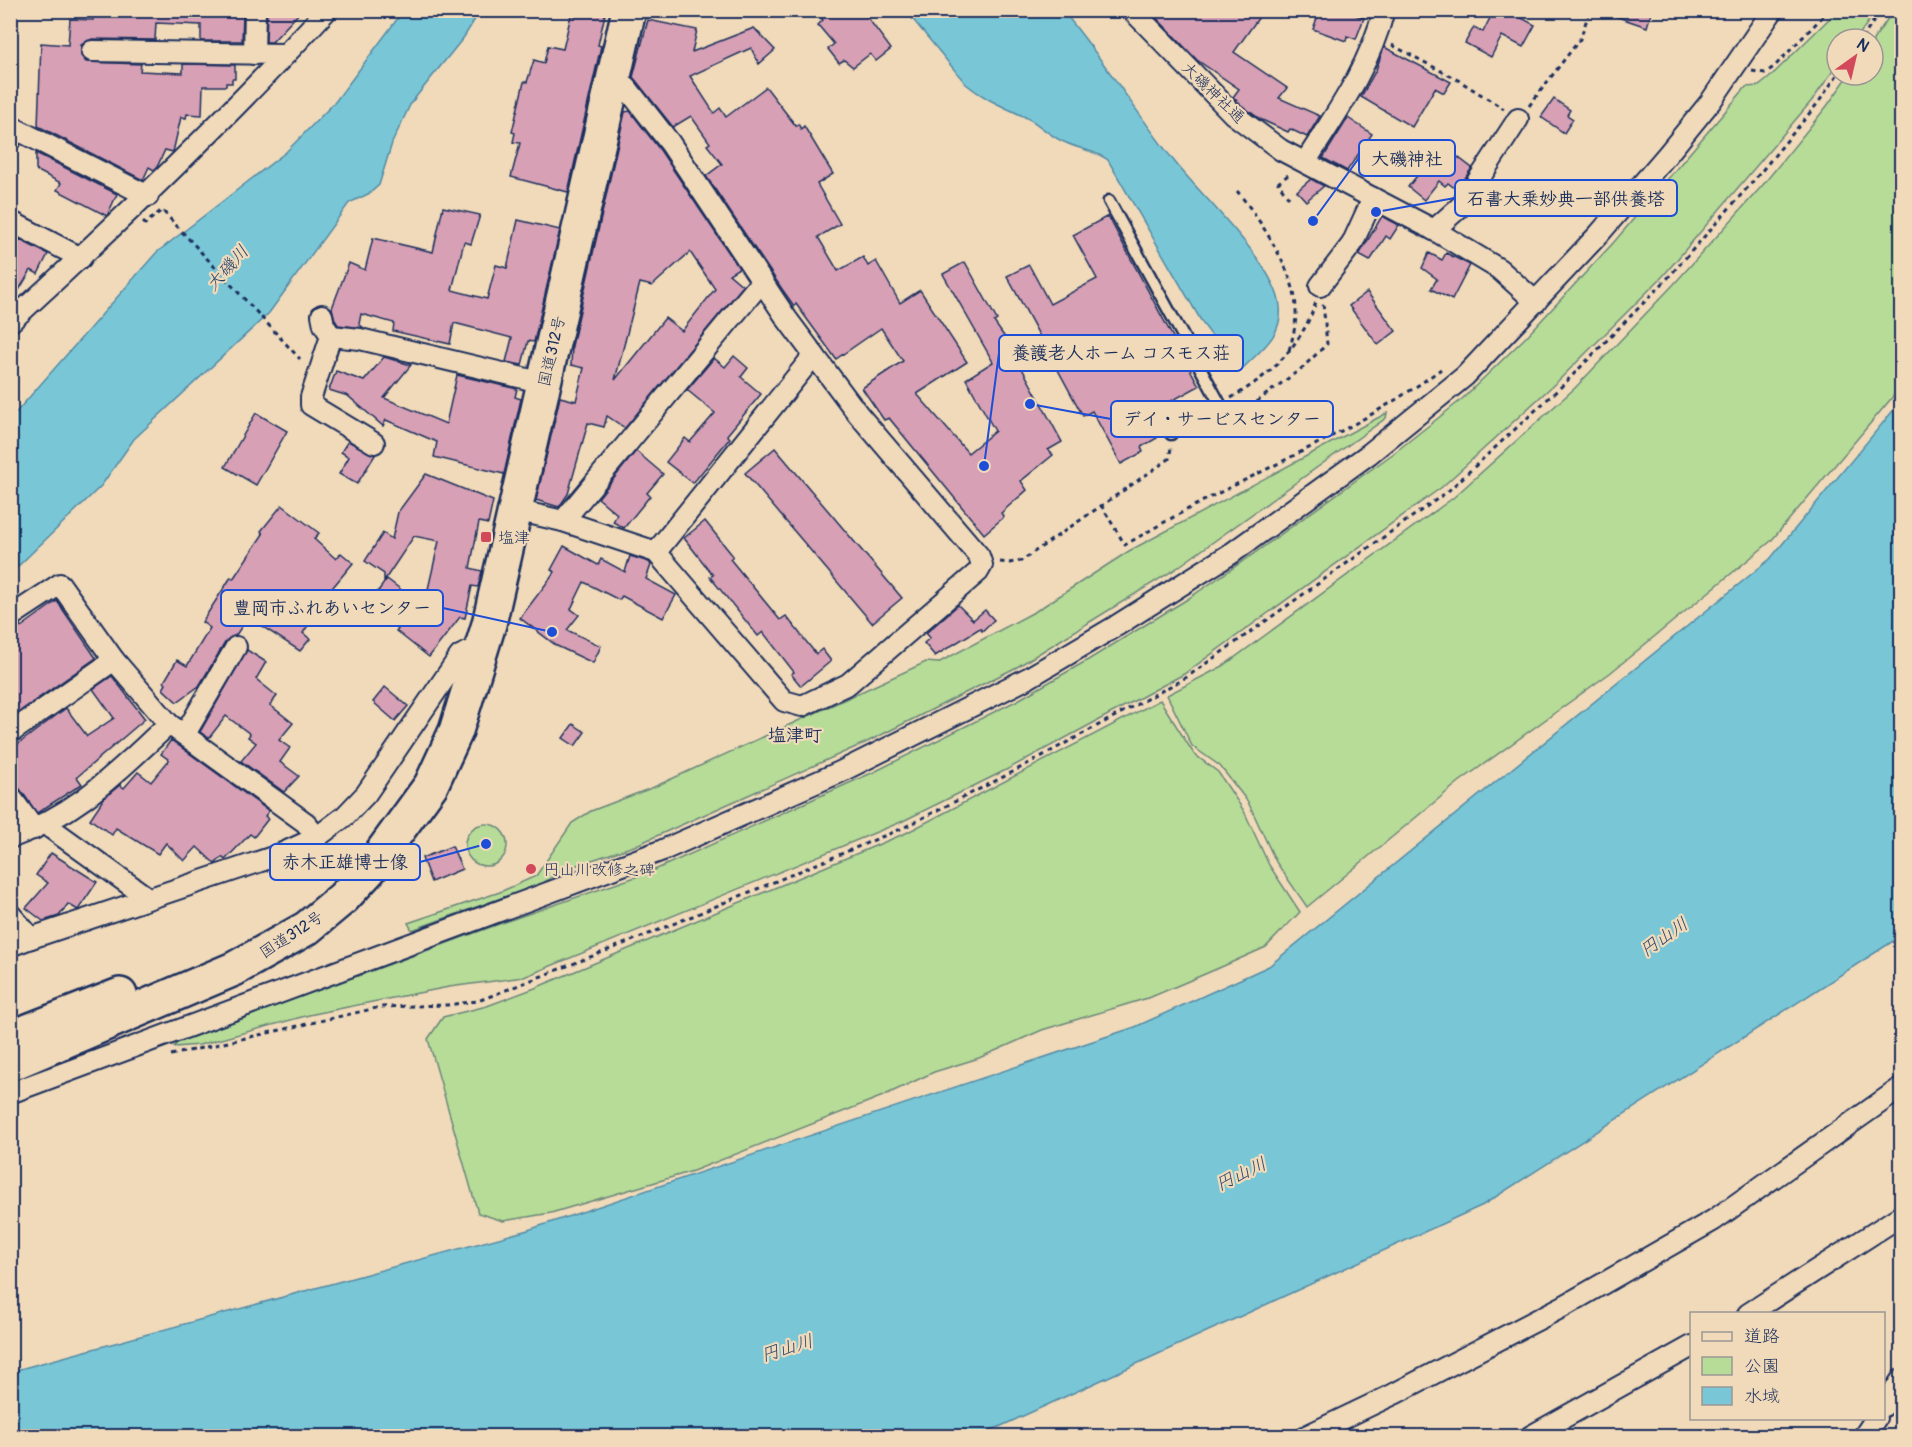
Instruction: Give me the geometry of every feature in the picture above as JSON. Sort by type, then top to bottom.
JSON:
[{"type":"highway","name":"国道312号","points":[[10,1064],[234,969],[307,927],[343,898],[369,870],[418,806],[443,764],[469,690],[515,510],[629,10]]},
{"type":"highway","name":"国道312号","points":[[10,1038],[226,949],[298,908],[358,858],[383,831],[433,758],[469,690]]},
{"type":"street","points":[[254,54],[255,10]]},
{"type":"street","points":[[10,322],[148,196],[236,109],[327,10]]},
{"type":"street","name":"大磯神社通","points":[[1132,10],[1233,114],[1281,150],[1306,161],[1434,230],[1499,269],[1536,302]]},
{"type":"street","points":[[1306,161],[1342,105],[1377,38],[1384,10]]},
{"type":"street","points":[[10,1094],[663,850],[840,772],[1028,678],[1232,553],[1369,454],[1465,376],[1536,302],[1667,155],[1737,64],[1773,10]]},
{"type":"street","points":[[92,51],[286,54]]},
{"type":"street","points":[[515,510],[563,521],[656,552],[784,701],[802,706],[848,684],[978,572],[982,565],[979,556],[858,414],[762,281],[670,143],[627,88],[614,78]]},
{"type":"street","points":[[1434,230],[1462,205],[1518,118]]},
{"type":"street","points":[[10,140],[16,129],[148,196]]},
{"type":"street","points":[[1320,286],[1352,244],[1373,198]]},
{"type":"street","points":[[10,221],[81,258]]},
{"type":"street","points":[[563,521],[762,281]]},
{"type":"street","points":[[322,315],[324,325],[331,336]]},
{"type":"street","points":[[331,336],[360,339],[544,383]]},
{"type":"street","points":[[331,336],[311,397],[311,405],[374,443]]},
{"type":"street","points":[[656,552],[814,355]]},
{"type":"street","points":[[10,617],[60,584],[114,660],[177,729],[306,823],[315,838]]},
{"type":"street","points":[[10,838],[40,826],[83,802],[177,729],[236,647]]},
{"type":"street","points":[[10,946],[276,856],[315,838],[345,816],[366,794],[460,656],[468,652],[479,654]]},
{"type":"street","points":[[10,733],[114,660]]},
{"type":"street","points":[[10,796],[40,826],[147,898]]},
{"type":"street","points":[[10,914],[32,938]]},
{"type":"street","points":[[1306,1437],[1564,1306],[1714,1220],[1902,1087]]},
{"type":"street","points":[[1751,1312],[1902,1215]]},
{"type":"street","points":[[1531,1437],[1690,1347]]},
{"type":"street","points":[[1885,1404],[1902,1379]]},
{"type":"street","points":[[1864,1437],[1874,1420]]},
{"type":"lane","points":[[1108,201],[1220,404],[1171,423],[1171,434]]},
{"type":"path","points":[[1377,38],[1458,80],[1518,118],[1580,39],[1590,10]]},
{"type":"path","points":[[1737,64],[1756,73],[1765,72],[1785,57],[1829,10]]},
{"type":"path","points":[[1870,27],[1881,10]]},
{"type":"path","points":[[1289,198],[1278,183],[1306,161]]},
{"type":"path","points":[[1238,191],[1269,237],[1295,297],[1293,339],[1288,353]]},
{"type":"path","points":[[139,218],[146,224],[162,210],[300,358]]},
{"type":"path","points":[[1220,404],[1265,375],[1288,353],[1309,325],[1320,286]]},
{"type":"path","points":[[979,556],[1009,563],[1021,561],[1169,459],[1171,434],[1225,425],[1302,368],[1327,344],[1320,286]]},
{"type":"path","points":[[1101,505],[1125,545],[1229,488],[1336,436],[1414,389],[1449,363]]},
{"type":"green space","points":[[1838,10],[1876,11],[1865,27],[1825,27],[1825,82],[1814,98],[1663,276],[1560,379],[1442,487],[1184,674],[1006,770],[901,822],[524,977],[449,987],[372,1002],[309,1015],[199,1045],[174,1047],[178,1042],[499,924],[650,872],[874,772],[1018,700],[1088,660],[1186,600],[1252,555],[1394,453],[1461,400],[1526,337],[1614,242],[1746,87],[1759,86]]},
{"type":"green space","points":[[1893,11],[1902,11],[1901,387],[1771,541],[1610,673],[1459,782],[1307,907],[1276,862],[1248,802],[1220,766],[1192,746],[1167,695],[1223,666],[1453,498],[1575,388],[1674,284],[1762,186],[1840,87],[1885,87],[1885,27],[1882,27]]},
{"type":"green space","points":[[1387,413],[1386,418],[1174,570],[1017,667],[867,742],[634,846],[562,870],[543,883],[412,930],[408,923],[500,892],[536,876],[572,823],[591,811],[654,787],[926,662],[938,663],[1036,611],[1129,551]]},
{"type":"green space","points":[[1160,700],[1194,754],[1218,772],[1244,811],[1269,865],[1300,912],[1266,947],[1151,997],[1042,1030],[979,1058],[934,1072],[883,1096],[693,1171],[551,1213],[503,1221],[478,1213],[428,1039],[443,1017],[487,1006],[535,988],[906,833]]},
{"type":"green space","points":[[486,824],[501,830],[507,845],[501,860],[486,866],[471,860],[465,845],[471,830]]},
{"type":"water","name":"大磯川","points":[[404,10],[480,11],[464,37],[411,103],[392,143],[379,185],[370,193],[349,203],[269,313],[134,439],[101,486],[11,573],[11,418],[156,253],[286,152],[335,102]]},
{"type":"water","points":[[906,11],[1063,11],[1174,161],[1236,231],[1266,271],[1275,290],[1280,307],[1280,317],[1274,334],[1264,348],[1244,367],[1238,368],[1233,364],[1203,324],[1108,160],[1057,139],[1031,120],[973,90]]},
{"type":"water","name":"円山川","points":[[1901,401],[1901,936],[1483,1205],[999,1427],[972,1436],[11,1436],[11,1373],[20,1369],[528,1230],[1135,1027],[1269,966],[1770,559]]},
{"type":"building","points":[[237,10],[237,14],[243,14],[242,41],[201,41],[201,25],[156,23],[155,40],[92,39],[81,45],[81,56],[86,62],[141,64],[140,71],[183,73],[183,64],[235,65],[235,79],[232,79],[232,83],[226,83],[226,86],[203,86],[202,115],[187,114],[186,118],[181,117],[173,152],[165,150],[157,167],[154,170],[149,167],[143,180],[38,126],[41,43],[68,45],[70,19],[93,20],[93,11]]},
{"type":"building","points":[[267,10],[302,10],[272,42],[266,42]]},
{"type":"building","points":[[576,10],[606,10],[598,45],[601,46],[568,192],[511,177],[520,143],[513,142],[515,133],[512,132],[524,82],[527,82],[534,60],[544,63],[548,46],[563,49],[571,15],[575,16]]},
{"type":"building","points":[[814,10],[862,10],[891,49],[876,61],[870,54],[853,67],[844,60],[839,63],[828,49],[834,44],[818,25],[823,20]]},
{"type":"building","points":[[1149,10],[1264,10],[1234,52],[1287,88],[1279,98],[1320,116],[1307,137],[1290,129],[1288,132],[1260,119],[1241,105],[1233,97],[1239,89],[1197,60]]},
{"type":"building","points":[[1320,10],[1354,10],[1353,14],[1364,18],[1356,39],[1347,36],[1346,41],[1313,29]]},
{"type":"building","points":[[1494,10],[1506,10],[1535,25],[1523,47],[1502,36],[1491,57],[1465,43],[1474,27],[1483,32]]},
{"type":"building","points":[[1607,10],[1652,10],[1647,27],[1606,13]]},
{"type":"building","points":[[648,20],[697,30],[692,52],[754,28],[775,50],[759,64],[751,48],[690,76],[714,113],[720,108],[726,117],[766,87],[796,126],[798,124],[801,129],[804,126],[833,174],[817,184],[840,224],[818,237],[838,271],[863,257],[868,266],[876,261],[900,303],[920,290],[967,362],[917,394],[968,453],[995,431],[966,379],[993,362],[943,274],[965,262],[997,320],[994,322],[1006,339],[1062,442],[1048,450],[1053,455],[1021,481],[1027,490],[1001,513],[1004,517],[984,534],[889,418],[884,420],[862,388],[903,361],[881,328],[836,359],[796,304],[794,306],[706,176],[722,164],[707,145],[710,143],[691,116],[673,127],[633,77]]},
{"type":"building","points":[[1384,47],[1451,82],[1444,93],[1435,88],[1412,127],[1361,97],[1376,70]]},
{"type":"building","points":[[1554,99],[1570,110],[1567,115],[1573,119],[1564,133],[1541,117]]},
{"type":"building","points":[[630,111],[660,150],[739,268],[729,274],[743,286],[625,428],[607,416],[604,427],[588,423],[568,494],[559,507],[536,500],[560,397],[576,401],[584,368],[571,365],[572,346],[625,112]],"holes":[[[690,252],[715,289],[682,331],[665,318],[615,380],[640,283],[652,286]]]},
{"type":"building","points":[[1348,118],[1372,134],[1347,171],[1323,158]]},
{"type":"building","points":[[1442,145],[1472,168],[1457,190],[1448,183],[1445,186],[1439,181],[1424,200],[1408,187]]},
{"type":"building","points":[[36,153],[117,194],[107,216],[57,190],[61,183],[36,170]]},
{"type":"building","points":[[1311,179],[1324,186],[1306,201],[1297,191]]},
{"type":"building","points":[[443,207],[480,215],[471,244],[464,242],[452,290],[487,299],[496,265],[507,268],[518,220],[560,230],[534,342],[528,341],[522,365],[506,362],[512,338],[454,323],[450,344],[393,331],[394,323],[361,314],[359,324],[364,328],[338,325],[335,320],[332,308],[349,263],[365,270],[373,238],[433,252]]},
{"type":"building","points":[[1108,216],[1199,386],[1151,412],[1162,432],[1155,435],[1157,438],[1141,447],[1143,452],[1121,464],[1092,411],[1083,416],[1007,276],[1029,265],[1050,304],[1097,279],[1073,235]]},
{"type":"building","points":[[1382,216],[1399,225],[1390,239],[1386,236],[1370,261],[1359,255]]},
{"type":"building","points":[[10,235],[48,254],[38,274],[31,270],[10,305]]},
{"type":"building","points":[[1429,253],[1442,260],[1446,253],[1470,265],[1452,300],[1431,289],[1437,279],[1422,268]]},
{"type":"building","points":[[1367,292],[1396,331],[1378,345],[1349,306]]},
{"type":"building","points":[[734,356],[748,368],[741,377],[761,394],[727,435],[730,438],[693,483],[666,462],[685,438],[690,442],[715,413],[687,390],[714,358],[725,367]]},
{"type":"building","points":[[384,357],[411,365],[384,398],[446,424],[457,375],[517,389],[515,397],[521,399],[504,474],[434,457],[437,442],[386,420],[383,426],[348,396],[329,390],[336,371],[364,381]]},
{"type":"building","points":[[256,413],[287,431],[256,485],[225,467]]},
{"type":"building","points":[[348,441],[375,455],[357,484],[339,474],[349,457],[341,452]]},
{"type":"building","points":[[775,448],[902,598],[872,623],[745,473]]},
{"type":"building","points":[[636,451],[663,474],[647,493],[650,496],[624,528],[613,522],[617,514],[598,498]]},
{"type":"building","points":[[426,474],[493,501],[488,524],[479,522],[470,568],[482,571],[478,587],[472,586],[465,618],[460,617],[429,657],[396,631],[399,628],[392,623],[394,619],[375,605],[383,594],[378,591],[387,579],[424,607],[439,541],[414,536],[384,581],[384,574],[365,561],[383,533],[392,539],[398,512]]},
{"type":"building","points":[[282,505],[319,533],[314,539],[336,559],[341,553],[353,563],[333,587],[303,633],[310,639],[300,651],[248,617],[236,635],[226,641],[199,686],[177,702],[163,689],[166,684],[164,682],[177,660],[187,666],[210,628],[202,622],[231,577],[233,579],[263,534],[261,531]]},
{"type":"building","points":[[705,521],[733,556],[730,559],[780,620],[786,616],[816,654],[822,649],[831,661],[801,686],[791,674],[794,672],[763,632],[758,636],[710,577],[713,575],[684,538]]},
{"type":"building","points":[[564,546],[598,565],[601,559],[625,572],[630,556],[649,562],[651,565],[646,579],[676,595],[663,618],[622,596],[619,600],[584,582],[571,609],[579,615],[567,630],[601,646],[593,663],[557,646],[520,618],[555,572],[551,570]]},
{"type":"building","points":[[57,601],[96,658],[10,718],[10,631],[20,625],[21,627]]},
{"type":"building","points":[[958,605],[973,620],[985,610],[994,620],[982,631],[980,628],[935,656],[924,643],[930,638],[926,633]]},
{"type":"building","points":[[247,650],[266,662],[256,679],[277,696],[270,705],[293,723],[279,740],[290,748],[280,762],[299,776],[284,792],[241,761],[256,743],[248,737],[250,734],[226,716],[209,738],[200,732]]},
{"type":"building","points":[[112,676],[145,719],[77,777],[82,784],[37,813],[20,789],[10,784],[10,750],[66,708],[87,736],[114,718],[93,689]]},
{"type":"building","points":[[385,687],[408,706],[395,721],[373,702]]},
{"type":"building","points":[[573,724],[585,732],[575,746],[563,738]]},
{"type":"building","points":[[171,740],[269,811],[265,816],[268,819],[254,837],[250,834],[225,860],[222,857],[215,864],[197,847],[184,861],[166,843],[158,854],[116,828],[112,835],[90,819],[104,798],[120,785],[124,788],[138,772],[151,782],[169,760],[161,754]]},
{"type":"building","points":[[452,846],[462,869],[431,882],[422,858]]},
{"type":"building","points":[[51,853],[97,882],[78,910],[68,904],[59,916],[43,921],[26,908],[48,883],[36,875]]},
{"type":"place","name":"石書大乗妙典一部供養塔","points":[[1376,212]]},
{"type":"place","name":"大磯神社","points":[[1313,221]]},
{"type":"place","name":"デイ・サービスセンター","points":[[1030,404]]},
{"type":"place","name":"養護老人ホーム コスモス荘","points":[[984,466]]},
{"type":"place","name":"塩津","points":[[486,537]]},
{"type":"place","name":"豊岡市ふれあいセンター","points":[[552,632]]},
{"type":"place","name":"赤木正雄博士像","points":[[486,844]]},
{"type":"place","name":"円山川改修之碑","points":[[531,869]]},
{"type":"district","name":"塩津町","points":[[795,735]]}]
